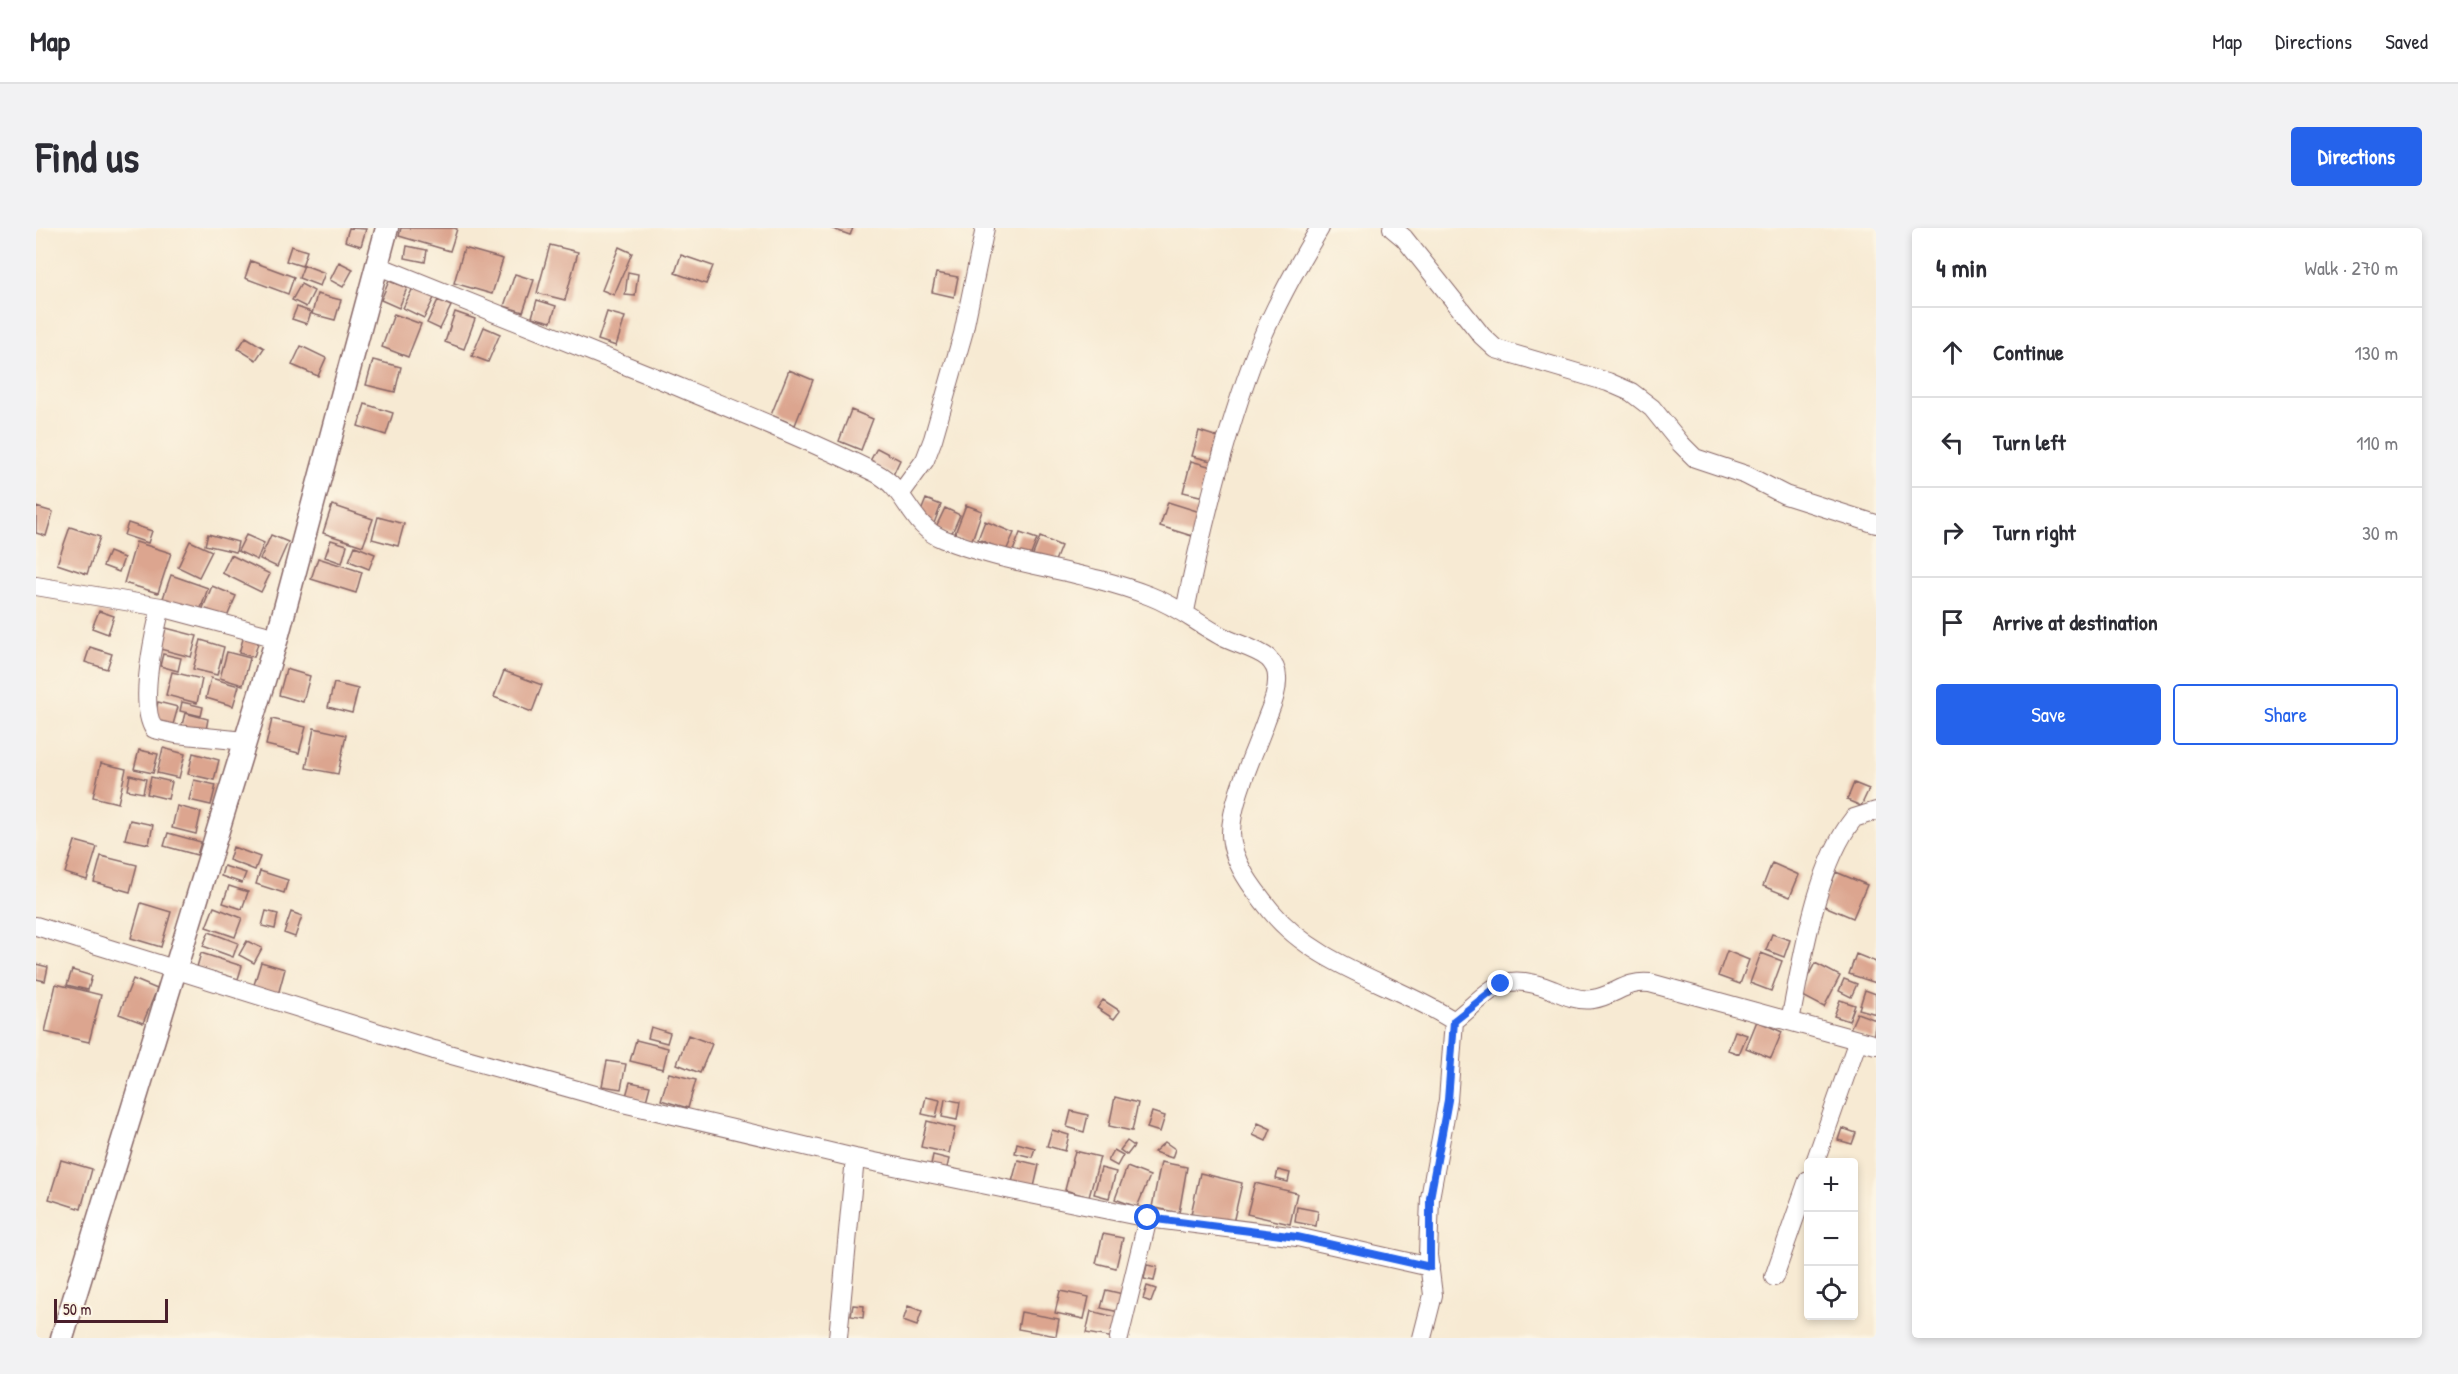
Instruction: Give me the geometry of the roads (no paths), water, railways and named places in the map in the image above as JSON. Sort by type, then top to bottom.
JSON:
[{"type":"street","points":[[62,1338],[277,638],[387,228]]},
{"type":"street","points":[[901,493],[925,460],[933,440],[963,334],[985,228]]},
{"type":"street","points":[[1185,611],[1210,494],[1252,363],[1276,308],[1320,228]]},
{"type":"street","points":[[1392,228],[1404,238],[1482,336],[1496,349],[1608,382],[1631,392],[1652,408],[1695,458],[1746,476],[1785,495],[1876,524]]},
{"type":"street","points":[[376,265],[750,416],[880,475],[901,493],[921,526],[939,537],[988,554],[1061,570],[1137,592],[1185,611],[1226,639],[1265,656],[1276,669],[1278,679],[1273,701],[1232,819],[1233,847],[1252,885],[1271,912],[1293,934],[1333,960],[1433,1007],[1454,1021]]},
{"type":"street","points":[[36,586],[161,607],[277,638]]},
{"type":"street","points":[[161,607],[149,673],[150,717],[154,729],[167,733],[245,741]]},
{"type":"street","points":[[1790,1021],[1811,927],[1835,849],[1854,818],[1876,811]]},
{"type":"street","points":[[36,927],[434,1050],[604,1098],[855,1158],[1148,1218],[1297,1237],[1430,1267]]},
{"type":"street","points":[[1422,1338],[1432,1295],[1430,1198],[1448,1100],[1454,1021],[1501,984],[1524,980],[1571,997],[1585,999],[1605,996],[1630,983],[1650,983],[1876,1045]]},
{"type":"street","points":[[1816,1158],[1858,1040]]},
{"type":"street","points":[[838,1338],[855,1158]]},
{"type":"street","points":[[1774,1277],[1804,1194]]},
{"type":"street","points":[[1119,1338],[1148,1218]]}]
